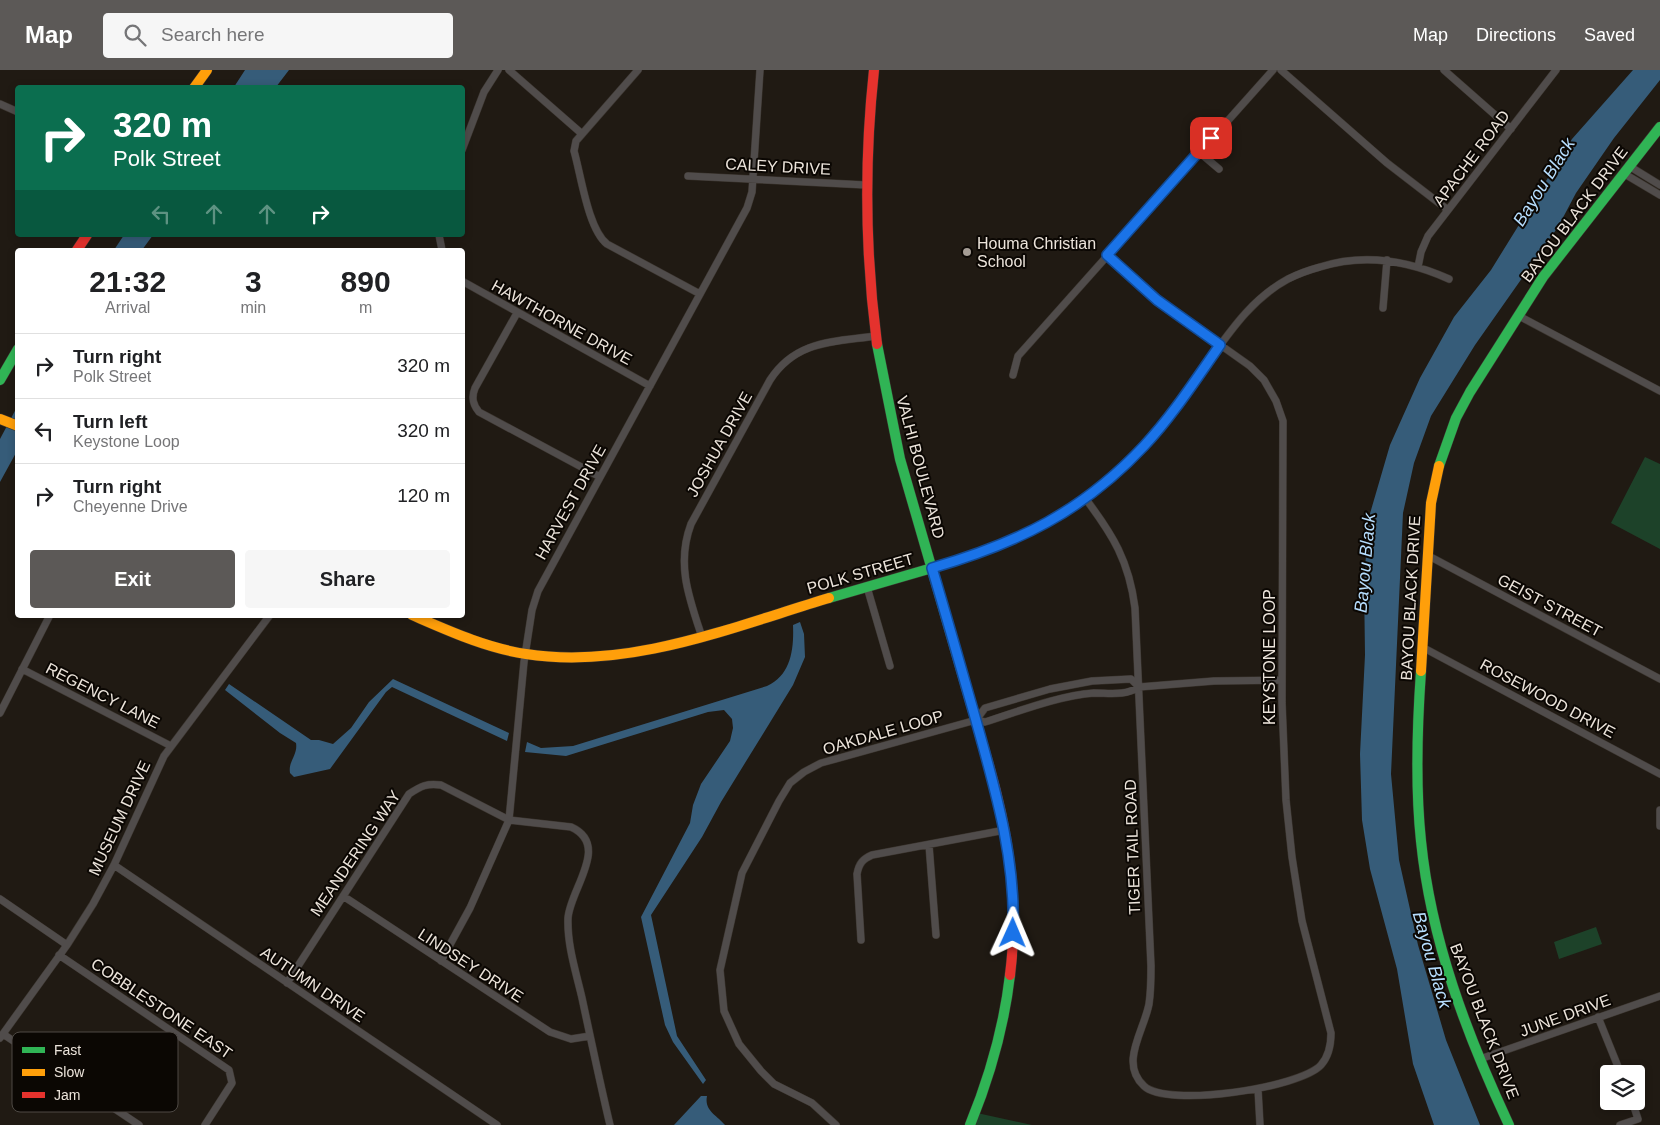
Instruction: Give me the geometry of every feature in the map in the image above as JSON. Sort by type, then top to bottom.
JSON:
[{"type":"street","points":[[196,85],[206,70]]},
{"type":"street","points":[[465,142],[484,92],[498,70]]},
{"type":"street","points":[[509,70],[581,133]]},
{"type":"street","points":[[638,70],[576,141],[574,151],[595,227],[602,240],[700,294]]},
{"type":"street","name":"HARVEST DRIVE","points":[[441,962],[470,908],[509,820],[526,654],[532,610],[538,591],[747,208],[752,192],[760,70]]},
{"type":"street","name":"VALHI BOULEVARD","points":[[874,70],[867,148],[866,238],[870,298],[876,336],[898,449],[976,720],[1005,830],[1012,880],[1012,970],[1006,1010],[994,1061],[970,1125]]},
{"type":"street","points":[[1013,375],[1018,356],[1272,70]]},
{"type":"street","points":[[1281,70],[1388,163],[1448,210]]},
{"type":"street","points":[[1444,70],[1511,129]]},
{"type":"street","name":"APACHE ROAD","points":[[1418,267],[1424,244],[1556,70]]},
{"type":"street","points":[[0,104],[15,111]]},
{"type":"street","name":"BAYOU BLACK DRIVE","points":[[1509,1125],[1480,1059],[1441,952],[1421,844],[1417,765],[1431,503],[1439,467],[1456,418],[1543,277],[1660,127]]},
{"type":"street","points":[[1199,152],[1219,169]]},
{"type":"street","points":[[1626,170],[1660,185]]},
{"type":"street","points":[[1626,170],[1660,195]]},
{"type":"street","name":"CALEY DRIVE","points":[[688,176],[866,185]]},
{"type":"street","points":[[78,248],[86,237]]},
{"type":"street","name":"KEYSTONE LOOP","points":[[1107,255],[1157,300],[1250,366],[1264,380],[1276,401],[1283,421],[1283,761],[1292,857],[1302,921],[1331,1033],[1331,1045],[1321,1065],[1312,1072],[1258,1089]]},
{"type":"street","name":"POLK STREET","points":[[419,618],[455,633],[526,654],[556,656],[647,651],[702,637],[981,554],[1023,536],[1085,498],[1116,473],[1145,445],[1248,310],[1289,278],[1342,260],[1373,259],[1418,267],[1448,279]]},
{"type":"street","points":[[1383,308],[1387,260]]},
{"type":"street","name":"HAWTHORNE DRIVE","points":[[465,283],[650,386]]},
{"type":"street","points":[[518,313],[475,388],[472,397],[475,407],[480,412],[600,477]]},
{"type":"street","points":[[1519,316],[1660,391]]},
{"type":"street","name":"JOSHUA DRIVE","points":[[702,637],[685,578],[682,561],[685,541],[691,524],[770,380],[787,359],[802,350],[817,344],[876,336]]},
{"type":"street","points":[[0,380],[15,354]]},
{"type":"street","points":[[2,420],[15,425]]},
{"type":"street","name":"TIGER TAIL ROAD","points":[[1085,498],[1115,539],[1132,582],[1139,687],[1151,992],[1145,1019],[1133,1054],[1133,1067],[1144,1086],[1150,1091],[1166,1095],[1198,1095],[1258,1089]]},
{"type":"street","name":"GEIST STREET","points":[[1427,555],[1660,679]]},
{"type":"street","points":[[866,587],[890,666]]},
{"type":"street","points":[[0,713],[48,618]]},
{"type":"street","name":"MUSEUM DRIVE","points":[[1,1036],[67,944],[114,865],[152,778],[171,746],[268,618]]},
{"type":"street","name":"ROSEWOOD DRIVE","points":[[1422,647],[1660,774]]},
{"type":"street","name":"REGENCY LANE","points":[[22,669],[171,746]]},
{"type":"street","points":[[1139,687],[1131,679],[1092,681],[1058,687],[985,708],[976,720],[985,722],[1060,699],[1093,693],[1130,694],[1139,687],[1214,681],[1282,680]]},
{"type":"street","points":[[1058,687],[1060,699]]},
{"type":"street","name":"OAKDALE LOOP","points":[[836,1125],[812,1103],[774,1084],[761,1071],[740,1044],[724,1010],[720,970],[742,873],[790,783],[804,772],[821,763],[976,720]]},
{"type":"street","name":"MEANDERING WAY","points":[[287,982],[409,794],[420,786],[430,783],[441,785],[509,820],[571,827],[582,834],[589,848],[588,863],[573,898],[568,918],[571,948],[610,1125]]},
{"type":"street","points":[[1660,810],[1660,826]]},
{"type":"street","points":[[861,940],[857,874],[859,865],[864,858],[1005,830]]},
{"type":"street","points":[[929,845],[936,936]]},
{"type":"street","name":"AUTUMN DRIVE","points":[[114,865],[497,1125]]},
{"type":"street","name":"LINDSEY DRIVE","points":[[343,896],[550,1032],[571,1039],[590,1036]]},
{"type":"street","points":[[0,899],[67,944]]},
{"type":"street","name":"COBBLESTONE EAST","points":[[59,955],[173,1032]]},
{"type":"street","name":"JUNE DRIVE","points":[[1480,1059],[1660,996]]},
{"type":"street","points":[[1598,1017],[1617,1065]]},
{"type":"street","points":[[1,1036],[12,1043]]},
{"type":"street","name":"COBBLESTONE EAST","points":[[178,1036],[229,1070],[232,1083],[205,1125]]},
{"type":"street","points":[[1258,1089],[1260,1125]]},
{"type":"street","points":[[1620,1125],[1638,1119],[1635,1110]]},
{"type":"street","points":[[118,1112],[138,1125]]},
{"type":"green space","points":[[1645,457],[1660,464],[1660,549],[1611,523]]},
{"type":"green space","points":[[1596,927],[1602,944],[1559,959],[1554,942]]},
{"type":"green space","points":[[977,1113],[1032,1125],[971,1125]]},
{"type":"water","points":[[245,70],[289,70],[278,85],[235,85]]},
{"type":"water","points":[[1633,70],[1660,70],[1660,80],[1614,138],[1576,193],[1558,227],[1475,345],[1431,416],[1414,463],[1403,513],[1391,774],[1399,860],[1418,945],[1446,1040],[1480,1125],[1434,1125],[1413,1064],[1397,969],[1370,869],[1362,820],[1360,754],[1365,655],[1364,581],[1369,517],[1390,445],[1420,378],[1454,317],[1491,270],[1572,139]]},
{"type":"water","points":[[123,237],[152,237],[143,248],[115,248]]},
{"type":"water","points":[[15,411],[15,455],[0,482],[0,439]]},
{"type":"water","points":[[800,622],[804,634],[805,657],[793,685],[721,802],[702,837],[651,915],[677,1036],[706,1080],[703,1084],[673,1042],[665,1025],[641,917],[690,823],[693,805],[701,784],[730,741],[733,728],[732,719],[724,710],[708,712],[566,756],[525,752],[527,742],[541,748],[573,746],[767,686],[775,681],[786,668],[792,652],[793,625]]},
{"type":"water","points":[[393,679],[509,733],[507,741],[392,687],[386,692],[330,769],[294,777],[290,773],[290,765],[296,751],[296,743],[280,733],[225,690],[229,684],[311,740],[333,744],[351,728],[369,702]]},
{"type":"water","points":[[701,1096],[707,1096],[709,1109],[725,1125],[674,1125]]},
{"type":"traffic: fast","points":[[1439,466],[1456,418],[1470,392],[1543,277],[1660,127]]},
{"type":"traffic: fast","points":[[877,344],[900,459],[984,749]]},
{"type":"traffic: fast","points":[[0,380],[15,354]]},
{"type":"traffic: fast","points":[[829,598],[932,568]]},
{"type":"traffic: fast","points":[[1421,671],[1417,778],[1419,820],[1426,878],[1433,915],[1442,951],[1465,1022],[1509,1125]]},
{"type":"traffic: fast","points":[[970,1125],[995,1051],[1010,975]]},
{"type":"traffic: slow","points":[[196,85],[207,70]]},
{"type":"traffic: slow","points":[[0,419],[15,425]]},
{"type":"traffic: slow","points":[[1421,671],[1431,503],[1439,466]]},
{"type":"traffic: slow","points":[[419,618],[468,638],[511,651],[565,657],[603,656],[642,651],[680,643],[829,598]]},
{"type":"traffic: jam","points":[[874,70],[867,173],[867,207],[870,275],[877,344]]},
{"type":"traffic: jam","points":[[78,248],[86,237]]},
{"type":"traffic: jam","points":[[984,749],[999,805],[1009,861],[1013,917],[1010,975]]},
{"type":"place","name":"Houma Christian School","points":[[967,252]]},
{"type":"route","points":[[1013,933],[1014,915],[1011,864],[1006,833],[992,774],[932,568],[981,554],[1023,536],[1053,520],[1085,498],[1116,473],[1145,445],[1171,414],[1220,345],[1157,300],[1107,255],[1211,138]]},
{"type":"water label","name":"Bayou Black","points":[[1544,182]]},
{"type":"water label","name":"Bayou Black","points":[[1365,563]]},
{"type":"water label","name":"Bayou Black","points":[[1432,960]]}]
